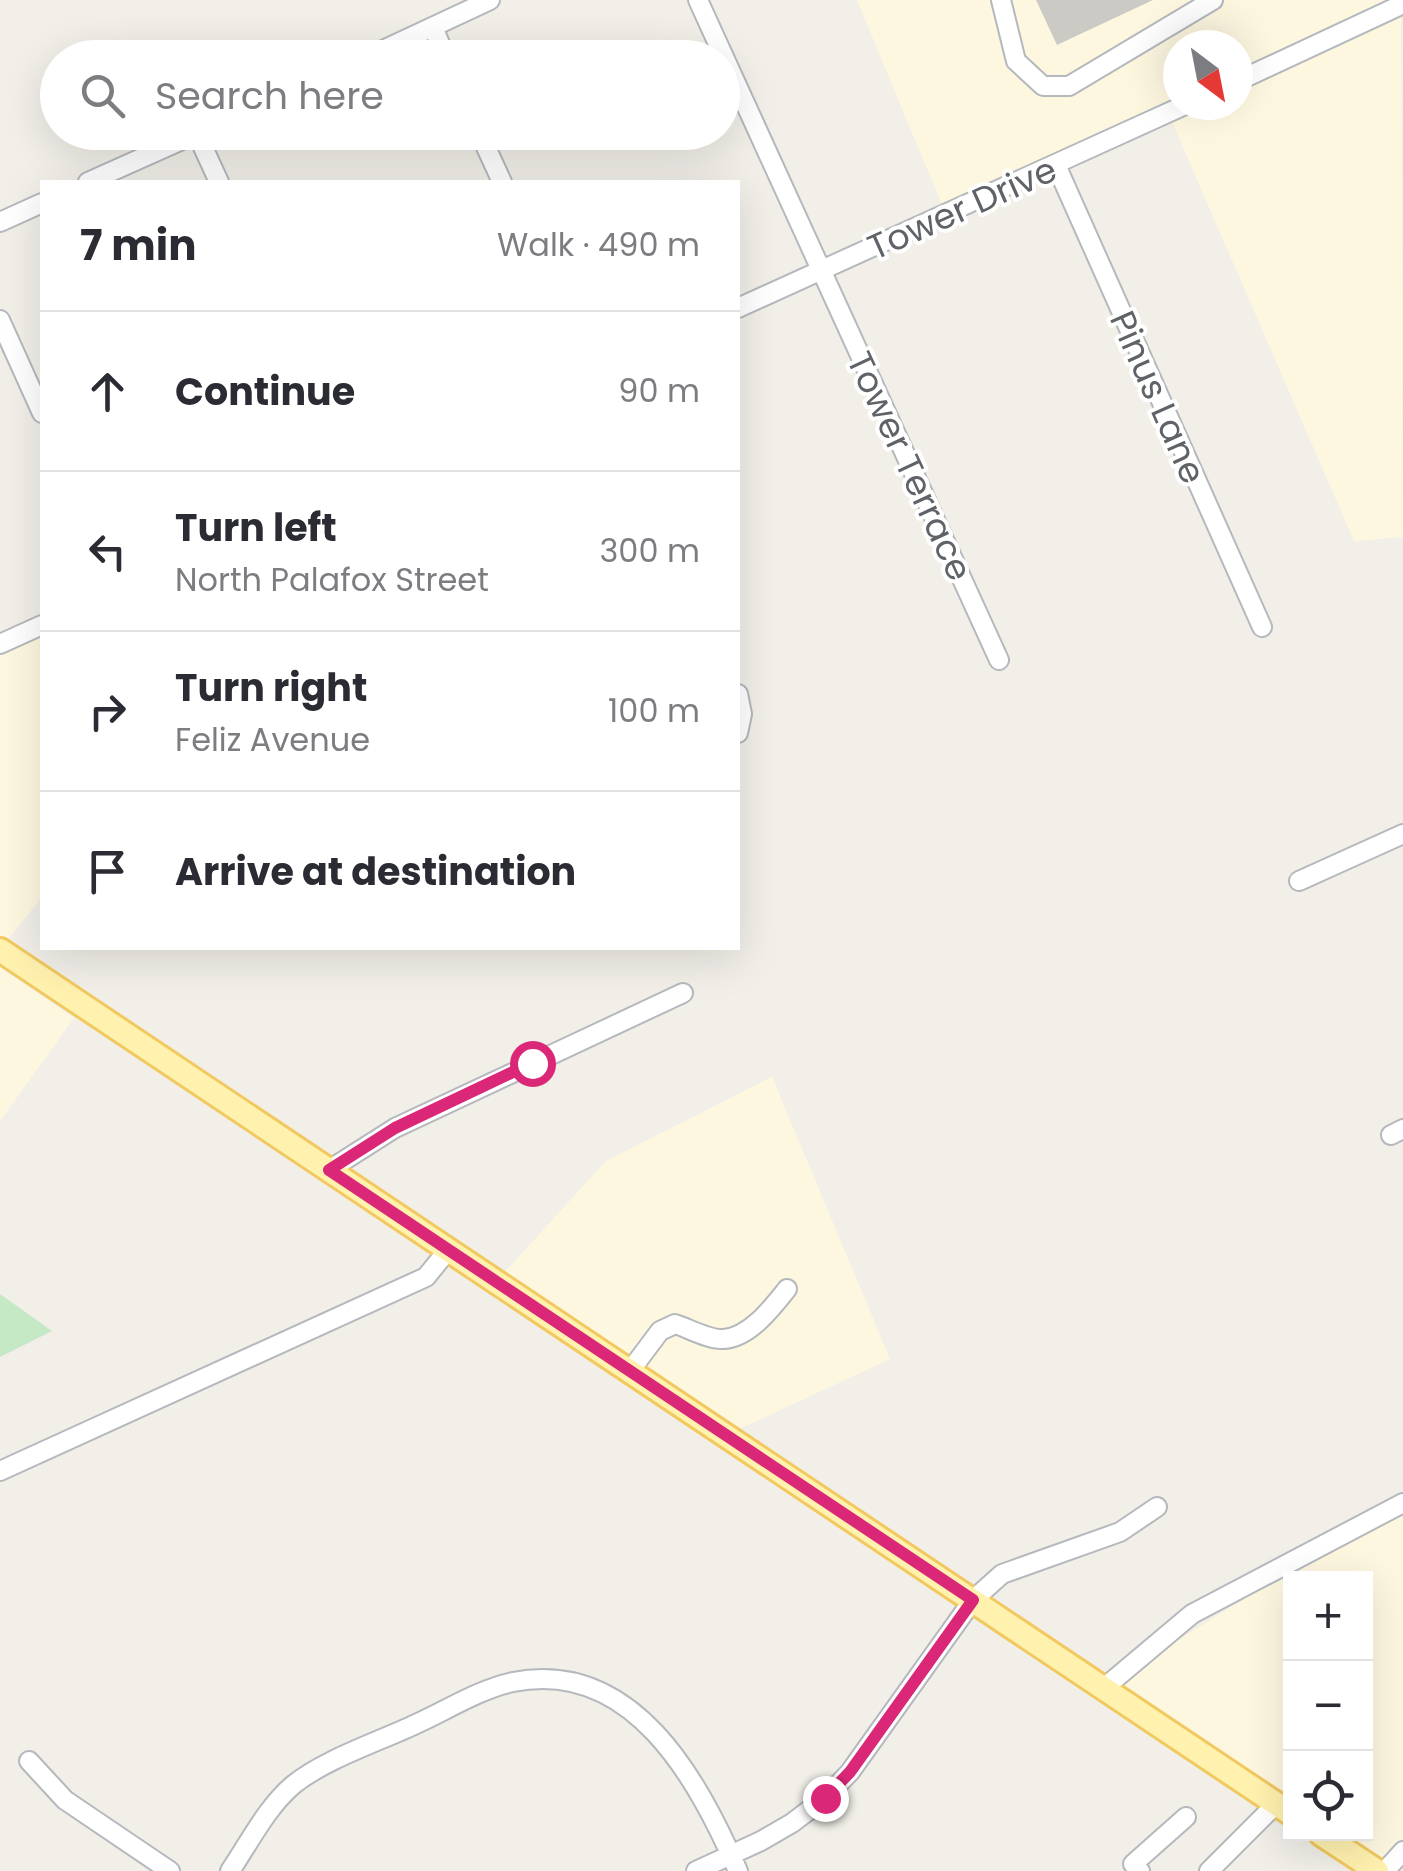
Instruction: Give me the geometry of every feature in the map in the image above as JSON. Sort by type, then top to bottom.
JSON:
[{"type":"main road","points":[[0,950],[1283,1807]]},
{"type":"main road","points":[[1332,1841],[1377,1871]]},
{"type":"street","points":[[405,40],[490,0]]},
{"type":"street","name":"Tower Terrace","points":[[698,0],[716,40]]},
{"type":"street","points":[[1001,0],[1016,61],[1043,86],[1069,86],[1213,0]]},
{"type":"street","points":[[1253,73],[1403,4]]},
{"type":"street","points":[[433,27],[438,40]]},
{"type":"street","name":"Tower Terrace","points":[[740,92],[998,660]]},
{"type":"street","name":"Tower Drive","points":[[740,307],[1163,115]]},
{"type":"street","points":[[92,180],[160,150]]},
{"type":"street","points":[[205,150],[218,180]]},
{"type":"street","points":[[487,150],[501,180]]},
{"type":"street","name":"Pinus Lane","points":[[1056,165],[1262,626]]},
{"type":"street","points":[[0,222],[40,204]]},
{"type":"street","points":[[0,320],[40,409]]},
{"type":"street","points":[[0,644],[40,626]]},
{"type":"street","points":[[1299,881],[1403,834]]},
{"type":"street","points":[[329,1170],[395,1128],[683,993]]},
{"type":"street","points":[[0,1471],[426,1277],[448,1250]]},
{"type":"street","points":[[630,1371],[660,1331],[675,1324],[722,1339],[744,1332],[768,1313],[787,1289]]},
{"type":"street","points":[[1104,1688],[1192,1614],[1403,1504]]},
{"type":"street","points":[[696,1871],[734,1863],[825,1798],[850,1772],[973,1600],[1002,1574],[1120,1532],[1158,1507]]},
{"type":"street","points":[[230,1871],[280,1798],[311,1774],[486,1691],[534,1679],[572,1684],[610,1696],[652,1726],[680,1765],[734,1863]]},
{"type":"street","points":[[29,1761],[65,1800],[170,1871]]},
{"type":"street","points":[[1209,1871],[1283,1809]]},
{"type":"street","points":[[1133,1869],[1186,1817]]},
{"type":"street","points":[[1385,1871],[1403,1851]]},
{"type":"shaded area","points":[[857,0],[1389,0],[1253,63],[1253,30],[1163,30],[1163,105],[942,205]]},
{"type":"shaded area","points":[[1401,16],[1403,537],[1354,541],[1172,122],[1253,120],[1253,84]]},
{"type":"shaded area","points":[[40,637],[40,899],[5,943],[0,939],[0,655]]},
{"type":"shaded area","points":[[0,967],[74,1018],[0,1121]]},
{"type":"shaded area","points":[[772,1077],[890,1359],[735,1431],[502,1275],[606,1161]]},
{"type":"shaded area","points":[[1403,1511],[1403,1838],[1381,1860],[1352,1841],[1373,1841],[1373,1571],[1289,1571],[1367,1523]]},
{"type":"shaded area","points":[[1283,1575],[1283,1796],[1110,1682]]},
{"type":"green space","points":[[0,1294],[52,1331],[0,1357]]},
{"type":"building","points":[[1036,0],[1153,0],[1057,45]]},
{"type":"route","points":[[532,1063],[395,1128],[329,1170],[973,1600],[850,1772],[825,1798]]}]
